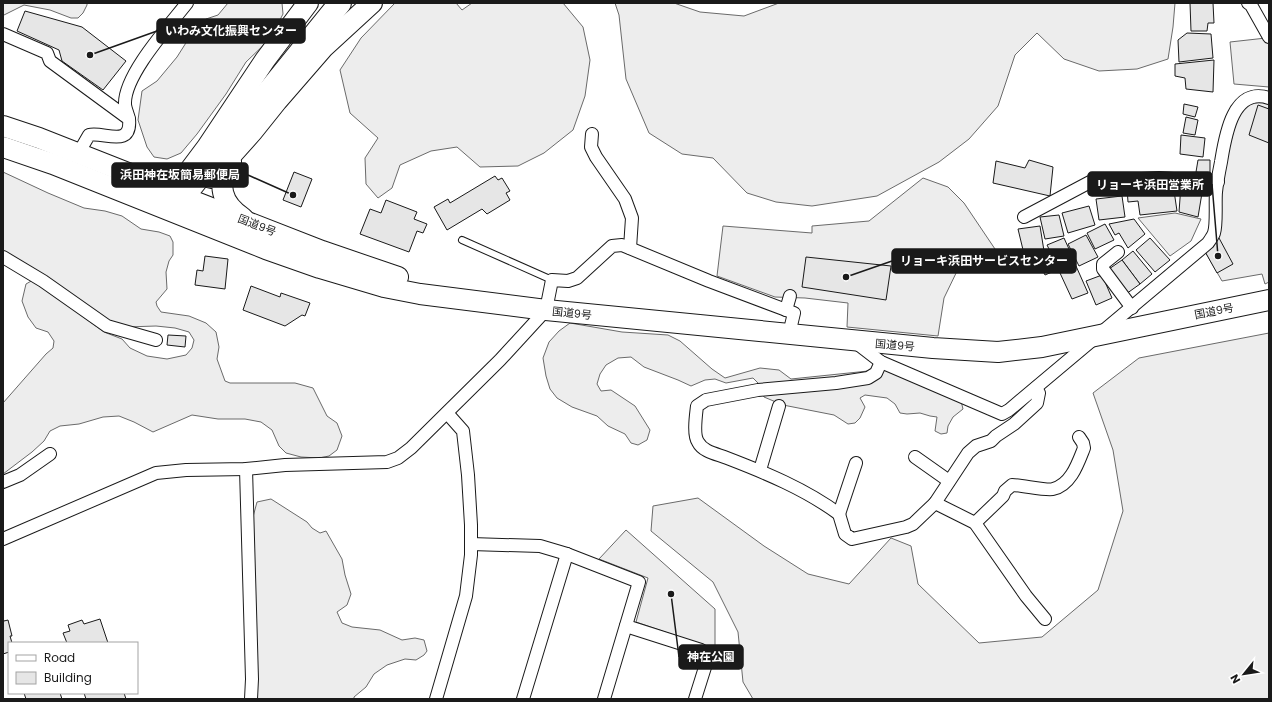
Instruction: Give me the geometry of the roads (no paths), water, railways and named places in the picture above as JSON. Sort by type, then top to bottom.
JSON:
[{"type":"highway","points":[[179,204],[184,181],[200,155],[261,67],[308,3]]},
{"type":"highway","points":[[138,176],[153,179],[170,178],[185,172],[263,81],[336,3]]},
{"type":"highway","points":[[179,204],[340,3]]},
{"type":"highway","points":[[179,204],[224,163],[323,48],[372,3]]},
{"type":"highway","name":"国道9号","points":[[3,126],[39,138],[138,176],[179,204],[227,233],[320,268],[384,287],[420,294],[546,310],[853,341],[938,349],[998,352],[1042,347],[1269,300]]},
{"type":"highway","points":[[253,131],[227,169],[222,182],[222,190],[228,205],[234,212],[254,224]]},
{"type":"highway","name":"国道9号","points":[[3,147],[179,204],[254,224],[322,251],[387,274],[517,306]]},
{"type":"street","points":[[78,154],[89,135],[92,134],[113,137],[122,136],[128,132],[130,128],[125,104],[128,85],[138,67],[187,3]]},
{"type":"street","points":[[1248,3],[1251,5],[1269,37]]},
{"type":"street","points":[[3,34],[47,53],[50,61],[129,119]]},
{"type":"street","points":[[853,341],[882,362],[1002,414],[1009,410],[1208,243],[1215,232],[1216,192],[1226,135],[1232,116],[1241,104],[1251,98],[1263,96],[1269,98]]},
{"type":"street","points":[[592,134],[591,147],[596,157],[625,199],[632,218],[630,248]]},
{"type":"street","points":[[1024,217],[1090,182],[1159,178],[1218,182]]},
{"type":"street","points":[[3,539],[156,473],[186,470],[246,469],[285,465],[387,462],[398,458],[411,448],[500,360],[546,310],[552,280],[568,281],[577,278],[612,246],[622,245],[709,281],[794,313],[789,334]]},
{"type":"street","points":[[1118,252],[1104,264],[1103,269],[1132,308]]},
{"type":"street","points":[[3,257],[43,281],[107,326],[156,340]]},
{"type":"street","points":[[786,310],[790,296]]},
{"type":"street","points":[[839,514],[790,484],[760,470],[704,450],[697,442],[696,436],[697,406],[706,400],[758,390],[836,384],[868,378],[876,373],[882,362]]},
{"type":"street","points":[[856,463],[839,514],[845,534],[852,539],[906,528],[914,524],[935,503],[962,461],[976,446],[991,441],[1014,424],[1037,403],[1039,393],[1036,388]]},
{"type":"street","points":[[760,470],[779,406]]},
{"type":"street","points":[[436,699],[466,596],[471,544],[468,475],[463,431],[447,413]]},
{"type":"street","points":[[975,523],[1003,496],[1004,491],[1012,485],[1053,490],[1072,476],[1084,448],[1079,437]]},
{"type":"street","points":[[3,482],[20,475],[50,454]]},
{"type":"street","points":[[915,457],[949,481]]},
{"type":"street","points":[[246,469],[252,679],[251,699]]},
{"type":"street","points":[[935,503],[975,523],[1026,596],[1045,619]]},
{"type":"street","points":[[471,544],[540,546],[567,554],[639,582],[604,699]]},
{"type":"street","points":[[523,699],[567,554]]},
{"type":"street","points":[[626,626],[701,650],[707,661],[695,699]]},
{"type":"lane","points":[[462,240],[552,280]]},
{"type":"place","name":"いわみ文化振興センター","points":[[90,55]]},
{"type":"place","name":"浜田神在坂簡易郵便局","points":[[293,195]]},
{"type":"place","name":"リョーキ浜田営業所","points":[[1218,256]]},
{"type":"place","name":"リョーキ浜田サービスセンター","points":[[846,277]]},
{"type":"place","name":"神在公園","points":[[671,594]]}]
